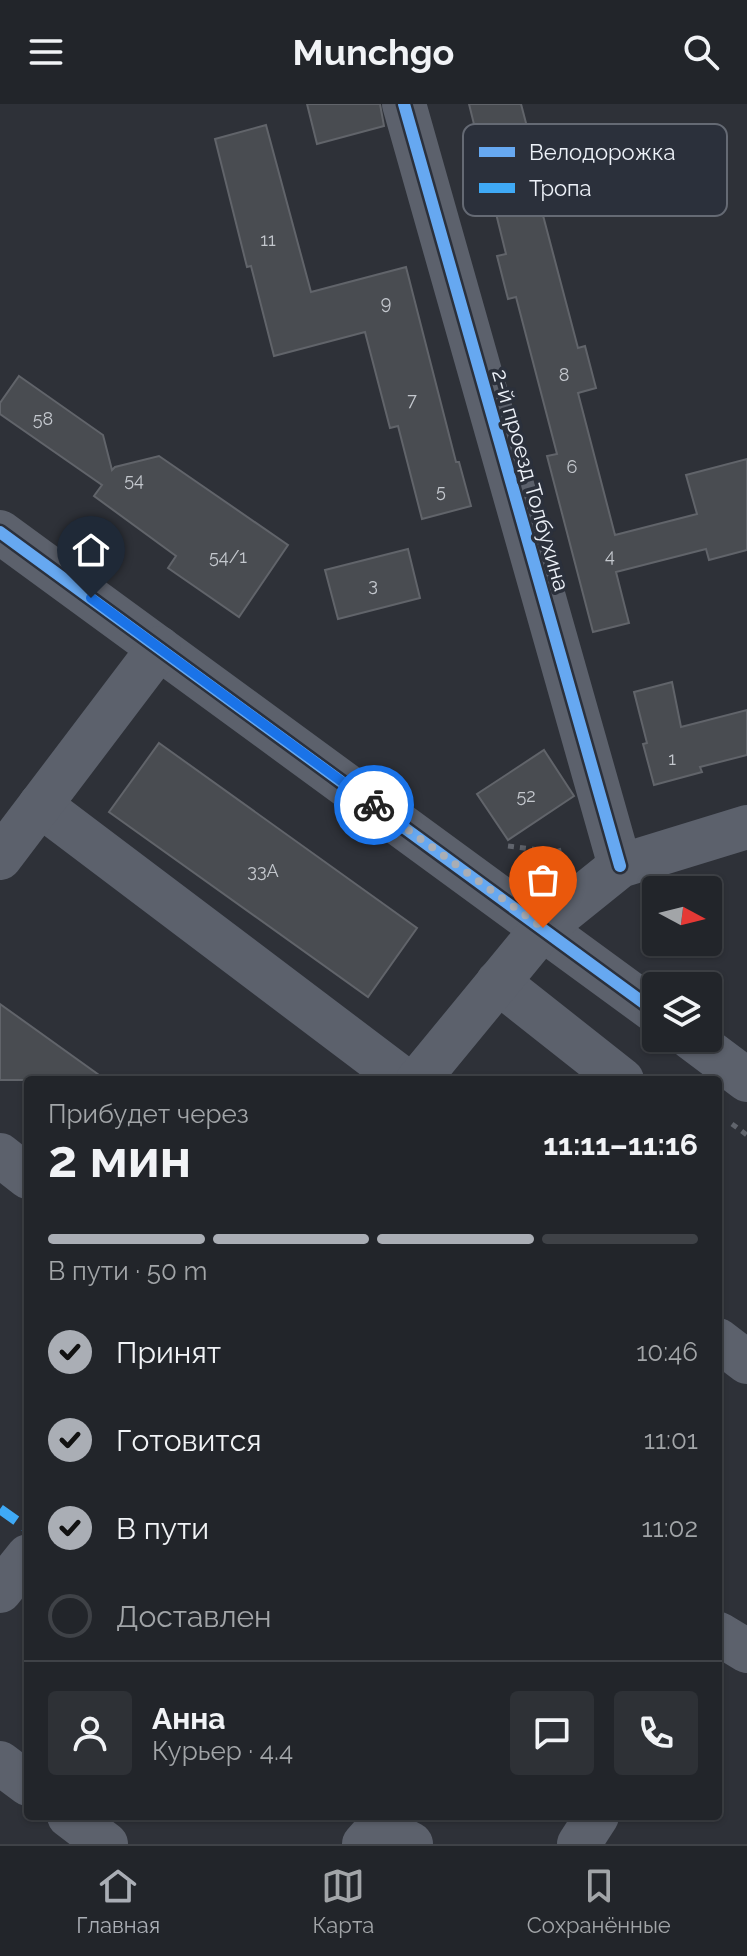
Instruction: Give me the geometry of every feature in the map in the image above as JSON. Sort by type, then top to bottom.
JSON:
[{"type":"street","name":"2-й проезд Толбухина","points":[[404,104],[620,866]]},
{"type":"street","points":[[0,532],[642,1002]]},
{"type":"street","points":[[0,858],[159,648]]},
{"type":"street","points":[[40,805],[399,1076]]},
{"type":"street","points":[[421,1076],[543,928],[620,866],[747,827]]},
{"type":"street","points":[[498,982],[617,1076]]},
{"type":"street","points":[[710,1052],[747,1080]]},
{"type":"street","points":[[0,1155],[24,1174]]},
{"type":"street","points":[[722,1343],[747,1362]]},
{"type":"street","points":[[0,1591],[24,1561]]},
{"type":"street","points":[[722,1636],[747,1651]]},
{"type":"street","points":[[0,1763],[24,1781]]},
{"type":"street","points":[[74,1820],[106,1844]]},
{"type":"street","points":[[579,1844],[594,1820]]},
{"type":"street","points":[[364,1844],[379,1827],[411,1844]]},
{"type":"building","points":[[307,104],[380,104],[384,126],[317,144]]},
{"type":"building","points":[[469,104],[521,104],[526,124],[474,124]]},
{"type":"building","points":[[266,125],[311,292],[406,267],[456,462],[459,462],[471,506],[422,519],[398,426],[390,428],[365,332],[274,356],[251,266],[247,267],[215,139]]},
{"type":"building","points":[[497,216],[543,216],[578,348],[585,346],[596,388],[578,393],[615,535],[697,514],[686,475],[747,459],[747,550],[709,560],[706,549],[616,572],[629,623],[593,632],[547,456],[557,454],[516,297],[508,299],[497,256],[506,254]]},
{"type":"building","points":[[19,376],[103,435],[112,470],[159,456],[288,545],[239,617],[168,568],[176,556],[94,496],[102,485],[0,414],[0,403]]},
{"type":"building","points":[[408,549],[420,598],[338,619],[325,570]]},
{"type":"building","points":[[672,682],[681,727],[747,710],[747,755],[700,767],[702,772],[654,785],[634,692]]},
{"type":"building","points":[[159,743],[417,928],[368,997],[109,812]]},
{"type":"building","points":[[544,750],[574,796],[508,840],[477,794]]},
{"type":"building","points":[[0,1004],[100,1076],[24,1076],[24,1080],[0,1080]]},
{"type":"marked path","points":[[0,1509],[24,1526]]},
{"type":"cycle path","points":[[404,104],[620,866]]},
{"type":"cycle path","points":[[0,532],[642,1002]]},
{"type":"way so far","points":[[374,805],[543,928]]},
{"type":"route","points":[[91,598],[374,805]]}]
